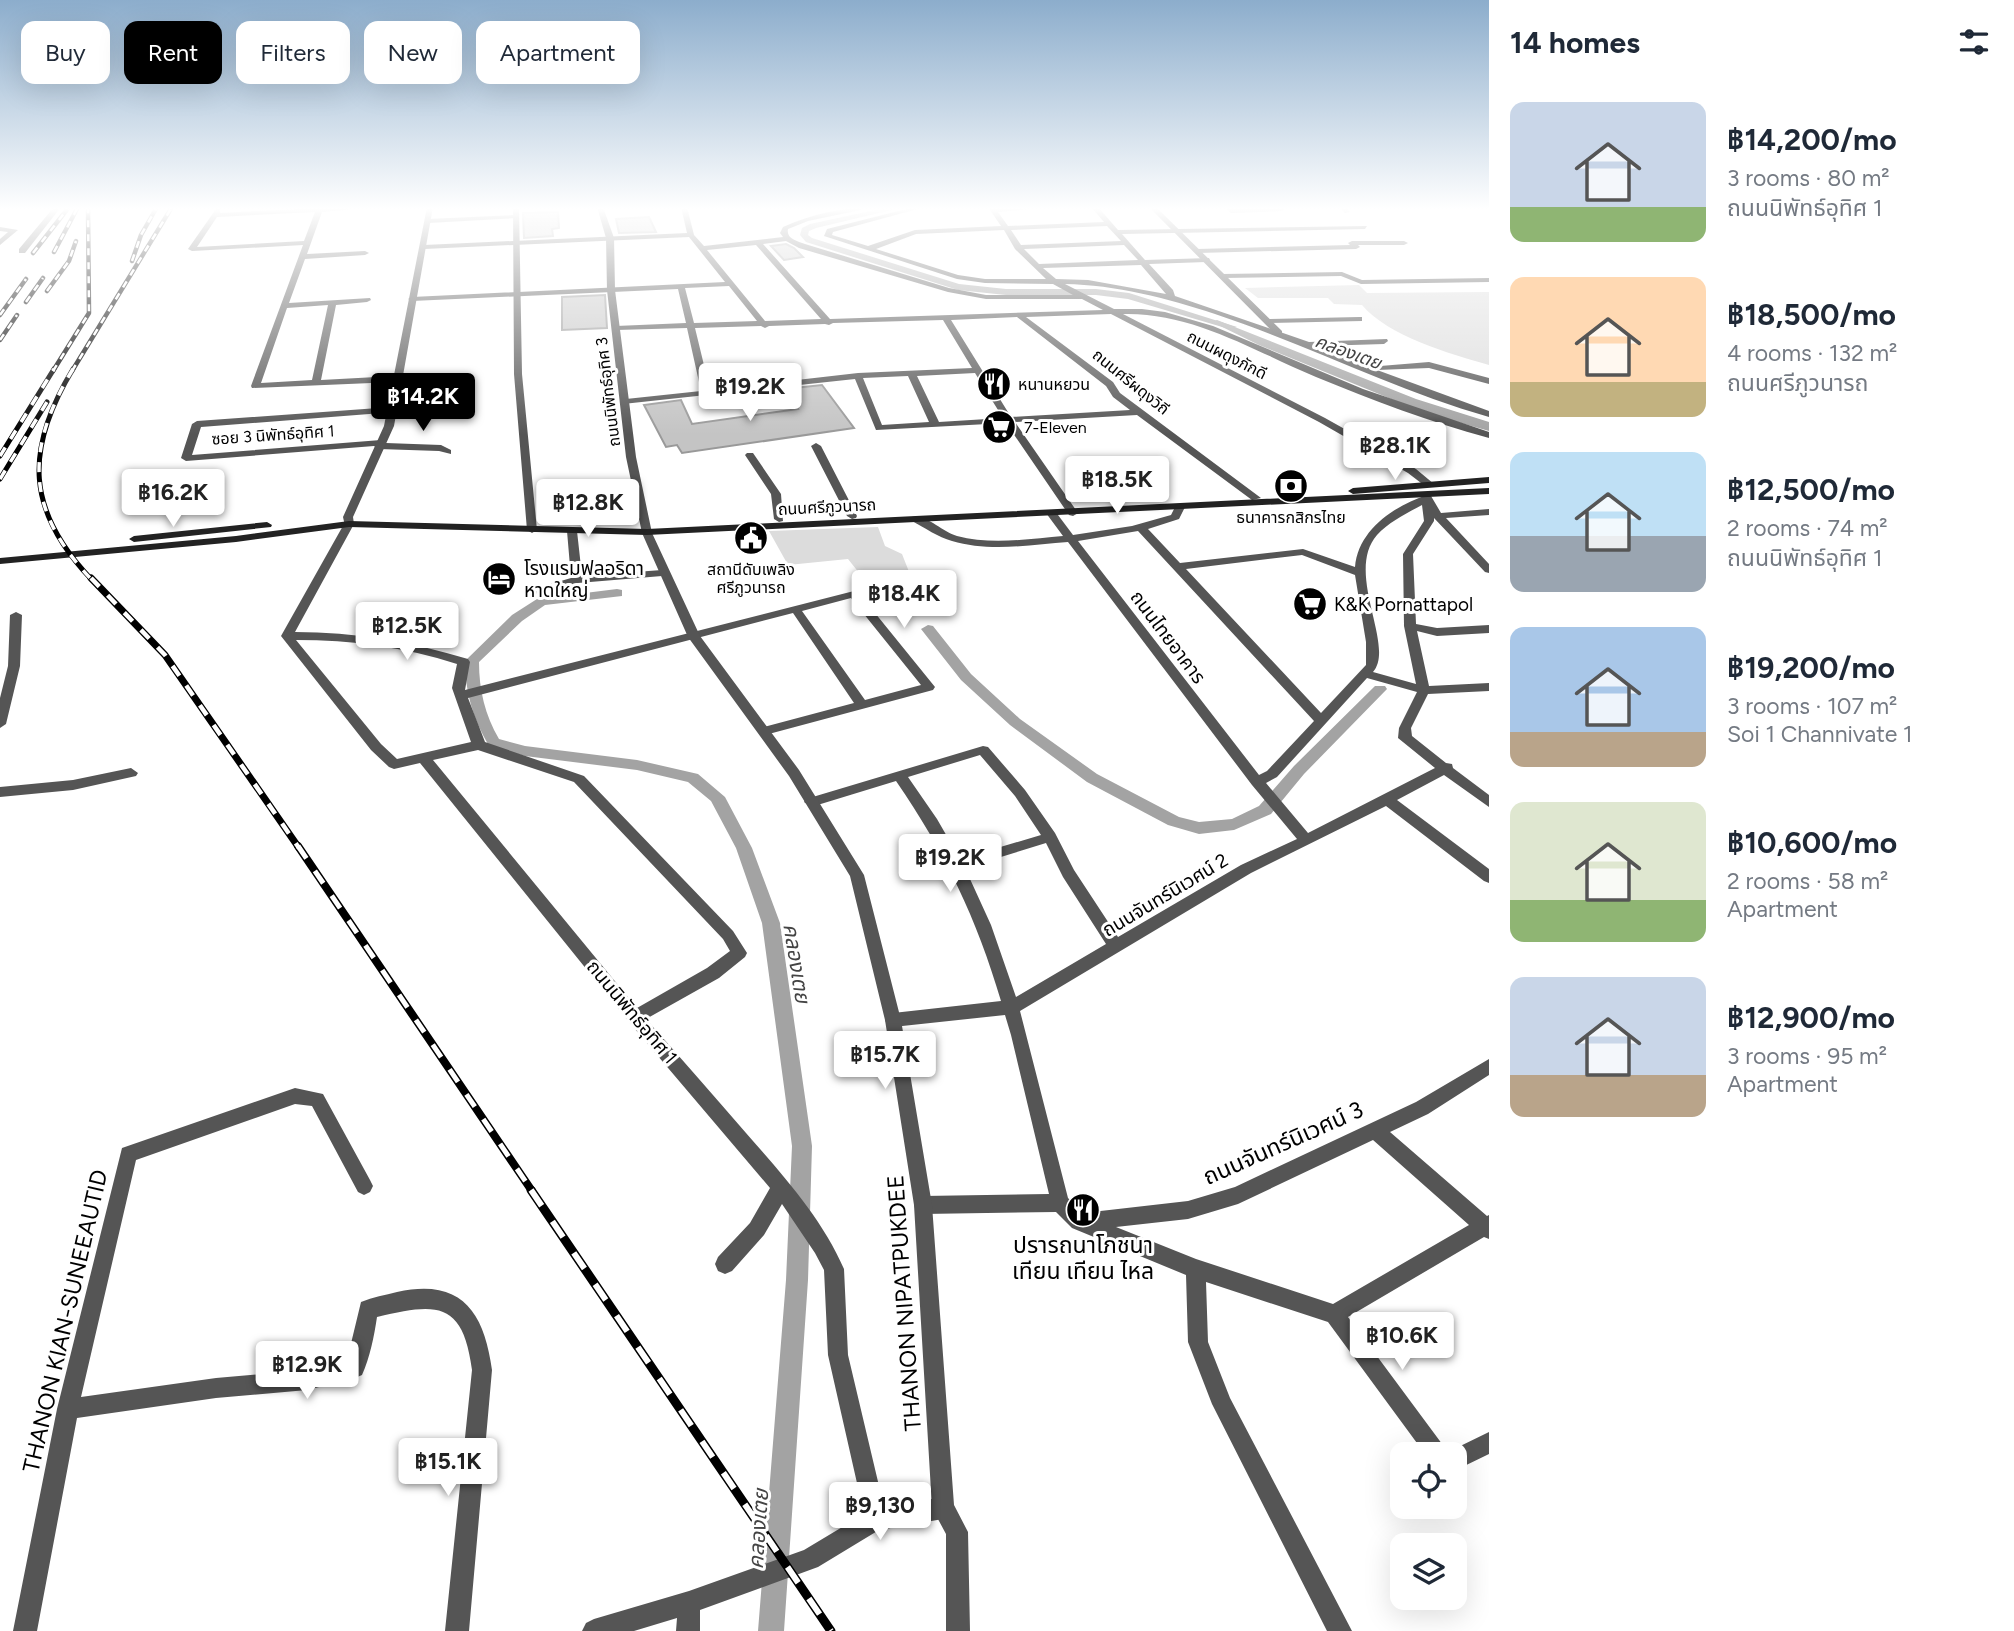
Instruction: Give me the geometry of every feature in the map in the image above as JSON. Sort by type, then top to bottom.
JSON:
[{"type":"main road","name":"ถนนศรีภูวนารถ","points":[[0,552],[348,520],[646,528],[852,516],[1180,507],[1483,480]]},
{"type":"main road","points":[[1483,480],[1489,491]]},
{"type":"main road","name":"ถนนศรีภูวนารถ","points":[[532,526],[572,530],[916,519],[1259,501],[1412,497],[1489,491]]},
{"type":"main road","name":"ถนนศรีภูวนารถ","points":[[0,561],[236,539],[348,520]]},
{"type":"street","points":[[292,283],[255,386],[395,379]]},
{"type":"street","points":[[287,636],[348,520],[380,445],[392,410],[395,379],[416,283]]},
{"type":"street","points":[[516,283],[518,374],[532,526]]},
{"type":"street","name":"ถนนนิพัทธ์อุทิศ 3","points":[[611,283],[631,457],[646,528]]},
{"type":"street","points":[[794,283],[829,323]]},
{"type":"street","points":[[934,283],[986,297],[1084,295]]},
{"type":"street","name":"ถนนผดุงภักดี","points":[[1059,283],[1322,420],[1412,471],[1429,484]]},
{"type":"street","points":[[1094,283],[1171,297],[1279,333],[1489,414]]},
{"type":"street","points":[[1162,283],[1171,297]]},
{"type":"street","points":[[1229,283],[1279,333]]},
{"type":"street","points":[[412,299],[730,284],[765,326]]},
{"type":"street","points":[[681,286],[706,393]]},
{"type":"street","points":[[284,306],[367,300]]},
{"type":"street","points":[[316,383],[332,303]]},
{"type":"street","points":[[616,328],[765,326],[1113,312],[1162,313],[1206,324],[1364,394],[1489,435]]},
{"type":"street","name":"ถนนศรีผดุงวิถี","points":[[1021,317],[1259,501]]},
{"type":"street","points":[[947,319],[1008,419],[1072,510]]},
{"type":"street","points":[[1268,321],[1359,319]]},
{"type":"street","points":[[1304,344],[1384,341]]},
{"type":"street","points":[[1366,368],[1429,365],[1489,381]]},
{"type":"street","points":[[626,402],[858,376],[976,370]]},
{"type":"street","points":[[911,373],[935,424]]},
{"type":"street","points":[[858,376],[879,428],[1141,412]]},
{"type":"street","name":"ซอย 3 นิพัทธ์อุทิศ 1","points":[[380,445],[186,458],[197,424],[392,410]]},
{"type":"street","points":[[380,445],[441,449],[448,453]]},
{"type":"street","points":[[816,446],[852,516]]},
{"type":"street","points":[[750,455],[776,494],[779,519]]},
{"type":"street","points":[[1412,497],[1427,498]]},
{"type":"street","points":[[1427,498],[1438,516],[1489,570]]},
{"type":"street","points":[[1372,676],[1374,648],[1358,572],[1368,537],[1388,519],[1427,498]]},
{"type":"street","points":[[1427,498],[1429,521],[1408,554],[1410,626],[1424,690],[1405,728],[1405,737],[1489,802]]},
{"type":"street","points":[[916,519],[956,540],[1021,543],[1142,529],[1175,517],[1180,507]]},
{"type":"street","points":[[1438,516],[1489,512]]},
{"type":"street","name":"ถนนไทยอาคาร","points":[[1051,513],[1259,786],[1305,839]]},
{"type":"street","name":"THANON NIPATPUKDEE","points":[[646,528],[662,573],[694,636],[765,731],[857,875],[893,1020],[923,1205],[943,1508],[957,1532],[958,1631]]},
{"type":"street","points":[[1142,529],[1320,719]]},
{"type":"street","points":[[572,530],[577,580]]},
{"type":"street","points":[[1178,567],[1303,552],[1358,572]]},
{"type":"street","points":[[538,591],[577,580],[662,573]]},
{"type":"street","points":[[462,695],[855,594],[929,687],[765,731]]},
{"type":"street","points":[[796,610],[862,705]]},
{"type":"street","points":[[0,723],[14,666],[16,615]]},
{"type":"street","points":[[1410,626],[1437,632],[1489,629]]},
{"type":"street","points":[[287,636],[360,637],[400,643],[464,662],[458,688],[479,745]]},
{"type":"street","points":[[287,636],[376,747],[394,764],[479,745],[507,758],[550,768],[579,779],[728,935],[739,953],[713,973],[635,1017]]},
{"type":"street","points":[[1259,786],[1320,719],[1372,676]]},
{"type":"street","points":[[1372,676],[1407,688],[1424,690],[1489,687]]},
{"type":"street","points":[[811,802],[983,750],[1020,793],[1050,837],[1068,873],[1117,947]]},
{"type":"street","name":"ถนนนิพัทธ์อุทิศ 1","points":[[424,758],[635,1017],[781,1187],[822,1246],[834,1269],[838,1355],[876,1519]]},
{"type":"street","name":"ถนนจันทร์นิเวศน์ 2","points":[[893,1020],[1012,1007],[1246,869],[1388,800],[1447,767]]},
{"type":"street","points":[[0,792],[73,785],[131,773]]},
{"type":"street","points":[[899,775],[924,807],[957,865],[1012,1007],[1060,1203],[1079,1222],[1196,1269],[1334,1314],[1429,1442]]},
{"type":"street","points":[[1388,800],[1489,877]]},
{"type":"street","points":[[957,865],[1050,837]]},
{"type":"street","name":"ถนนจันทร์นิเวศน์ 3","points":[[1079,1222],[1188,1210],[1238,1195],[1422,1108],[1489,1066]]},
{"type":"street","name":"THANON KIAN-SUNEEAUTID","points":[[25,1631],[68,1409],[128,1154],[295,1096],[317,1099],[364,1186]]},
{"type":"street","points":[[1334,1314],[1488,1227],[1374,1129]]},
{"type":"street","points":[[725,1264],[757,1229],[781,1187]]},
{"type":"street","points":[[923,1205],[1060,1203]]},
{"type":"street","points":[[1196,1269],[1198,1342],[1206,1367],[1222,1404],[1340,1631]]},
{"type":"street","points":[[68,1409],[216,1388],[307,1380],[355,1368],[368,1309],[433,1297],[460,1310],[479,1338],[482,1370],[457,1631]]},
{"type":"street","points":[[1467,1454],[1489,1443]]},
{"type":"street","points":[[594,1631],[689,1603],[810,1559],[876,1519],[943,1508]]},
{"type":"street","points":[[688,1631],[689,1603]]},
{"type":"shaded area","points":[[1359,285],[1367,293],[1489,292],[1489,365],[1403,335],[1373,316],[1362,305],[1334,304],[1328,298],[1258,298],[1245,288]]},
{"type":"shaded area","points":[[1217,320],[1416,399],[1489,422],[1489,431],[1423,412],[1259,345],[1212,322]]},
{"type":"shaded area","points":[[878,527],[885,546],[902,554],[915,587],[875,593],[848,559],[788,565],[769,531]]},
{"type":"building","points":[[605,295],[607,328],[562,330],[562,297]]},
{"type":"building","points":[[822,385],[854,428],[682,453],[677,445],[666,447],[644,405],[681,400],[692,424],[798,409],[784,389]]},
{"type":"waterway","name":"คลองเตย","points":[[946,283],[1006,292],[1096,292],[1129,296],[1232,327]]},
{"type":"waterway","name":"คลองเตย","points":[[617,593],[542,602],[517,618],[472,661],[474,693],[494,742],[525,751],[637,765],[693,778],[717,797],[744,848],[771,923],[802,1146],[797,1280],[771,1631]]},
{"type":"waterway","name":"คลองเตย","points":[[928,629],[966,677],[1015,722],[1092,778],[1174,821],[1199,828],[1234,824],[1265,810],[1299,770],[1380,689]]},
{"type":"railway","points":[[0,315],[23,283]]},
{"type":"railway","points":[[26,302],[39,283]]},
{"type":"railway","points":[[47,291],[53,283]]},
{"type":"railway","points":[[53,371],[89,313],[89,283]]},
{"type":"railway","points":[[72,371],[126,283]]},
{"type":"railway","points":[[0,340],[17,315]]},
{"type":"railway","points":[[0,456],[54,369]]},
{"type":"railway","points":[[73,369],[46,426],[40,453],[39,479],[44,504],[54,529],[70,554],[92,580]]},
{"type":"railway","points":[[0,479],[47,402]]},
{"type":"railway","points":[[91,578],[165,655],[299,848]]},
{"type":"railway","points":[[298,846],[532,1191]]},
{"type":"railway","points":[[531,1190],[831,1631]]},
{"type":"place","name":"หนานหยวน","points":[[994,384]]},
{"type":"place","name":"7-Eleven","points":[[999,427]]},
{"type":"place","name":"ธนาคารกสิกรไทย","points":[[1291,486]]},
{"type":"place","name":"สถานีดับเพลิง ศรีภูวนารถ","points":[[751,538]]},
{"type":"place","name":"โรงแรมฟลอริดา หาดใหญ่","points":[[499,579]]},
{"type":"place","name":"K&K Pornattapol","points":[[1310,604]]},
{"type":"place","name":"ปรารถนาโภชนา เทียน เทียน ไหล","points":[[1083,1210]]}]
